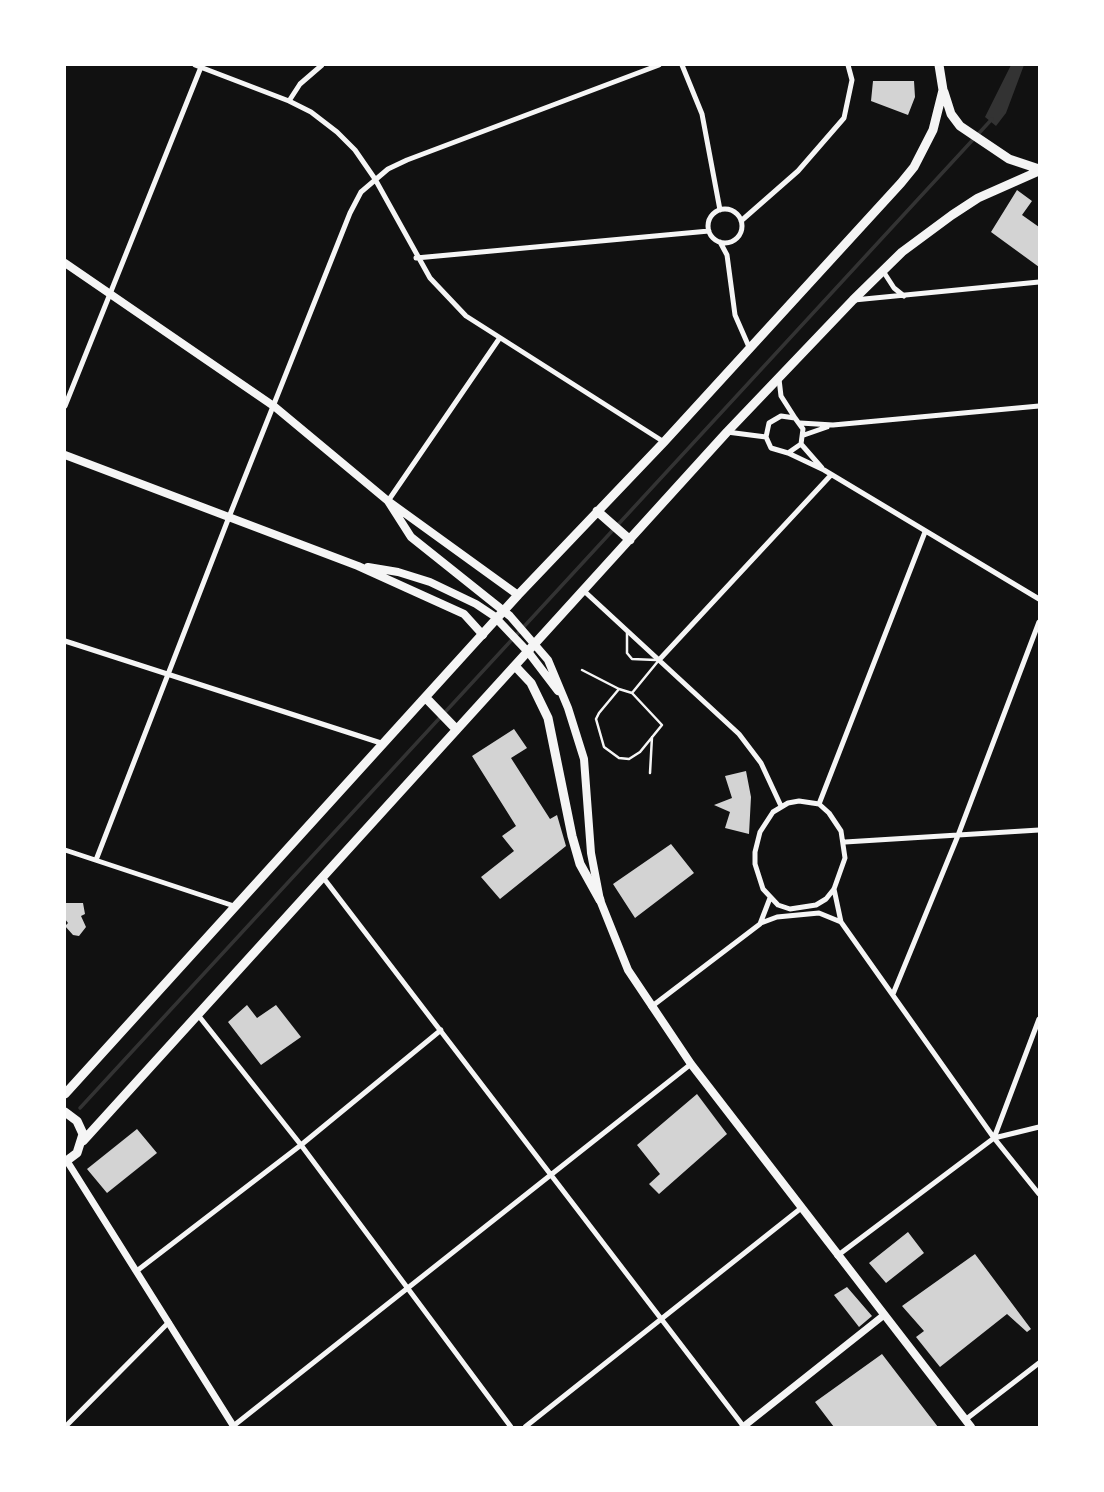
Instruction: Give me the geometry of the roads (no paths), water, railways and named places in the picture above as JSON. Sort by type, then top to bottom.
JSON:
[{"type":"main road","points":[[939,65],[951,114],[960,126],[996,151],[1020,164],[1039,170]]},
{"type":"main road","points":[[65,1094],[518,595],[664,442],[914,167],[933,131],[943,90]]},
{"type":"main road","points":[[66,1161],[76,1154],[82,1141],[196,1012],[727,432],[853,300],[921,237],[978,198],[1039,170]]},
{"type":"main road","points":[[65,263],[275,407],[388,500],[518,595]]},
{"type":"main road","points":[[65,455],[358,565],[464,614],[483,635]]},
{"type":"main road","points":[[388,500],[402,526],[424,548],[510,616],[537,644],[553,669],[584,759],[591,853],[600,900]]},
{"type":"main road","points":[[597,510],[630,540]]},
{"type":"main road","points":[[358,565],[398,572],[454,592],[494,616],[541,666],[568,708]]},
{"type":"main road","points":[[515,666],[531,683],[548,718],[577,855],[600,900],[628,970],[650,1008],[800,1209],[971,1427]]},
{"type":"main road","points":[[426,698],[456,729]]},
{"type":"main road","points":[[65,1112],[77,1121],[82,1141]]},
{"type":"street","points":[[289,101],[300,84],[322,65]]},
{"type":"street","points":[[96,860],[229,517],[350,213],[361,192],[375,178],[407,160],[659,65]]},
{"type":"street","points":[[682,65],[702,114],[720,210]]},
{"type":"street","points":[[741,221],[798,171],[844,118],[852,80],[848,65]]},
{"type":"street","points":[[65,406],[198,66],[289,101],[311,112],[337,132],[355,150],[375,178],[416,258],[466,316],[664,442]]},
{"type":"street","points":[[727,256],[741,232],[741,221],[733,211],[720,210],[710,219],[709,231],[720,242],[727,256],[735,315],[749,347]]},
{"type":"street","points":[[416,258],[709,231]]},
{"type":"street","points":[[720,242],[734,241]]},
{"type":"street","points":[[883,271],[894,288],[904,296]]},
{"type":"street","points":[[853,300],[1039,282]]},
{"type":"street","points":[[388,500],[499,339]]},
{"type":"street","points":[[778,378],[781,396],[800,424],[804,435],[801,444],[788,453]]},
{"type":"street","points":[[800,424],[833,425],[1039,406]]},
{"type":"street","points":[[766,437],[769,424],[774,418],[794,418]]},
{"type":"street","points":[[804,435],[833,425]]},
{"type":"street","points":[[727,432],[766,437],[776,451],[788,453],[824,470],[1039,599]]},
{"type":"street","points":[[801,444],[824,470]]},
{"type":"street","points":[[659,660],[831,475]]},
{"type":"street","points":[[819,804],[925,532]]},
{"type":"street","points":[[583,590],[750,746],[781,806]]},
{"type":"street","points":[[893,994],[957,838],[1039,622]]},
{"type":"street","points":[[65,641],[384,744]]},
{"type":"street","points":[[799,801],[819,804],[836,822],[845,842],[845,858],[834,889],[816,905],[790,909],[769,898],[758,878],[755,852],[760,832],[781,806],[799,801]]},
{"type":"street","points":[[845,842],[957,838],[1039,830]]},
{"type":"street","points":[[65,850],[234,906]]},
{"type":"street","points":[[322,876],[743,1427],[884,1315]]},
{"type":"street","points":[[834,889],[841,922],[994,1138],[1039,1194]]},
{"type":"street","points":[[760,924],[769,898]]},
{"type":"street","points":[[650,1008],[760,924],[777,916],[818,913],[841,922]]},
{"type":"street","points":[[196,1012],[301,1145],[511,1427]]},
{"type":"street","points":[[994,1138],[1039,1019]]},
{"type":"street","points":[[138,1270],[301,1145],[441,1030]]},
{"type":"street","points":[[66,1161],[138,1270],[233,1427],[406,1287],[691,1064]]},
{"type":"street","points":[[837,1256],[994,1138],[1039,1127]]},
{"type":"street","points":[[73,1171],[76,1154]]},
{"type":"street","points":[[525,1427],[800,1209]]},
{"type":"street","points":[[65,1427],[169,1322]]},
{"type":"street","points":[[965,1420],[1039,1363]]},
{"type":"lane","points":[[627,631],[627,653],[632,659],[659,660]]},
{"type":"lane","points":[[632,693],[659,660]]},
{"type":"lane","points":[[582,670],[632,693],[662,725],[640,752],[629,759],[609,754],[604,747],[596,719],[619,689]]},
{"type":"lane","points":[[650,773],[652,737]]},
{"type":"waterway","points":[[80,1108],[992,119]]}]
